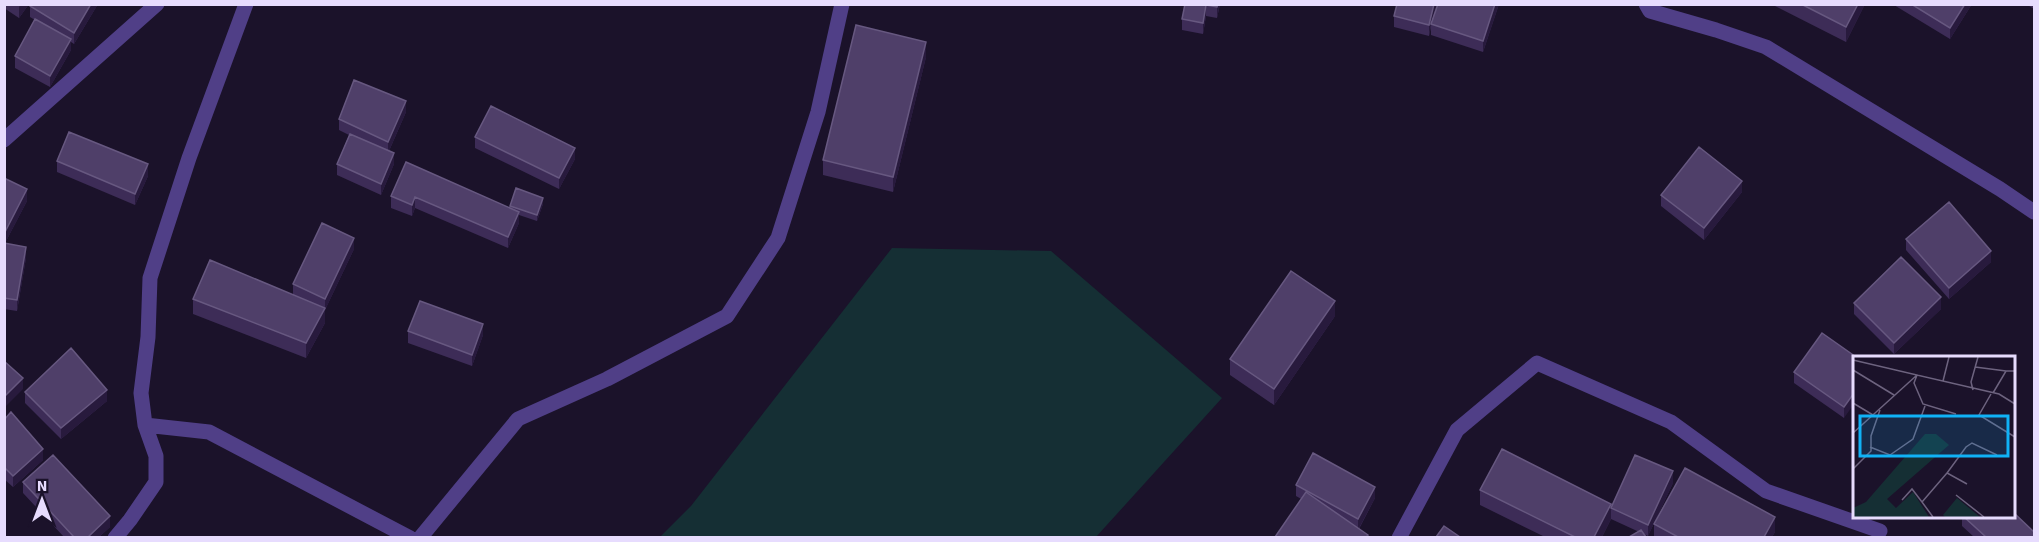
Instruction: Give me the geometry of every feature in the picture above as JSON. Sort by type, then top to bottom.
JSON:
[{"type":"street","points":[[4,141],[157,4]]},
{"type":"street","points":[[115,537],[130,520],[156,482],[156,456],[145,425],[141,393],[148,337],[150,278],[189,158],[246,4]]},
{"type":"street","points":[[420,537],[518,419],[607,379],[727,316],[778,238],[818,112],[842,4]]},
{"type":"street","points":[[1646,4],[1650,11],[1766,47],[2034,212]]},
{"type":"street","points":[[1399,537],[1457,430],[1537,363],[1671,422],[1766,491],[1880,531]]},
{"type":"street","points":[[145,425],[209,432],[410,537]]},
{"type":"green space","points":[[892,248],[1051,251],[1222,398],[1096,537],[660,537],[691,506]]},
{"type":"building","points":[[31,4],[91,4],[74,33],[30,6]]},
{"type":"building","points":[[1185,4],[1218,4],[1217,7],[1206,5],[1203,23],[1182,19]]},
{"type":"building","points":[[1397,4],[1434,4],[1429,25],[1394,16]]},
{"type":"building","points":[[1438,4],[1495,4],[1483,41],[1431,24]]},
{"type":"building","points":[[1801,4],[1858,4],[1846,27]]},
{"type":"building","points":[[1911,4],[1965,4],[1950,28]]},
{"type":"building","points":[[35,19],[71,39],[50,76],[15,56]]},
{"type":"building","points":[[856,25],[926,42],[893,177],[823,160]]},
{"type":"building","points":[[354,80],[406,101],[388,142],[339,119]]},
{"type":"building","points":[[491,106],[575,148],[559,178],[475,137]]},
{"type":"building","points":[[69,132],[148,164],[135,194],[57,161]]},
{"type":"building","points":[[350,134],[394,153],[381,184],[337,164]]},
{"type":"building","points":[[1699,147],[1742,181],[1704,228],[1661,195]]},
{"type":"building","points":[[406,162],[519,212],[508,237],[415,197],[412,205],[391,196]]},
{"type":"building","points":[[4,178],[27,189],[4,234]]},
{"type":"building","points":[[516,188],[543,198],[537,215],[510,206]]},
{"type":"building","points":[[1949,202],[1991,251],[1949,288],[1906,239]]},
{"type":"building","points":[[322,223],[354,238],[325,299],[293,284]]},
{"type":"building","points":[[4,243],[26,247],[17,300],[4,298]]},
{"type":"building","points":[[1901,257],[1941,297],[1894,343],[1854,303]]},
{"type":"building","points":[[210,260],[325,308],[306,343],[193,299]]},
{"type":"building","points":[[1291,271],[1335,301],[1274,389],[1230,359]]},
{"type":"building","points":[[420,301],[483,324],[472,355],[408,331]]},
{"type":"building","points":[[1822,333],[1855,356],[1853,394],[1844,407],[1794,372]]},
{"type":"building","points":[[71,348],[107,390],[61,428],[25,392]]},
{"type":"building","points":[[4,361],[23,378],[4,397]]},
{"type":"building","points":[[11,412],[43,449],[13,476],[4,467],[4,420]]},
{"type":"building","points":[[1502,449],[1611,504],[1594,537],[1575,537],[1480,490]]},
{"type":"building","points":[[1313,453],[1375,487],[1358,519],[1296,485]]},
{"type":"building","points":[[53,455],[110,516],[88,537],[74,537],[23,482]]},
{"type":"building","points":[[1635,455],[1673,471],[1648,525],[1611,508]]},
{"type":"building","points":[[1685,468],[1775,517],[1764,537],[1678,537],[1654,524]]},
{"type":"building","points":[[1306,492],[1368,535],[1366,537],[1275,537]]},
{"type":"building","points":[[2015,514],[2034,532],[2034,537],[1986,537],[1965,518],[2015,518]]},
{"type":"building","points":[[1444,526],[1460,537],[1436,537]]},
{"type":"building","points":[[1641,530],[1646,537],[1629,537]]}]
